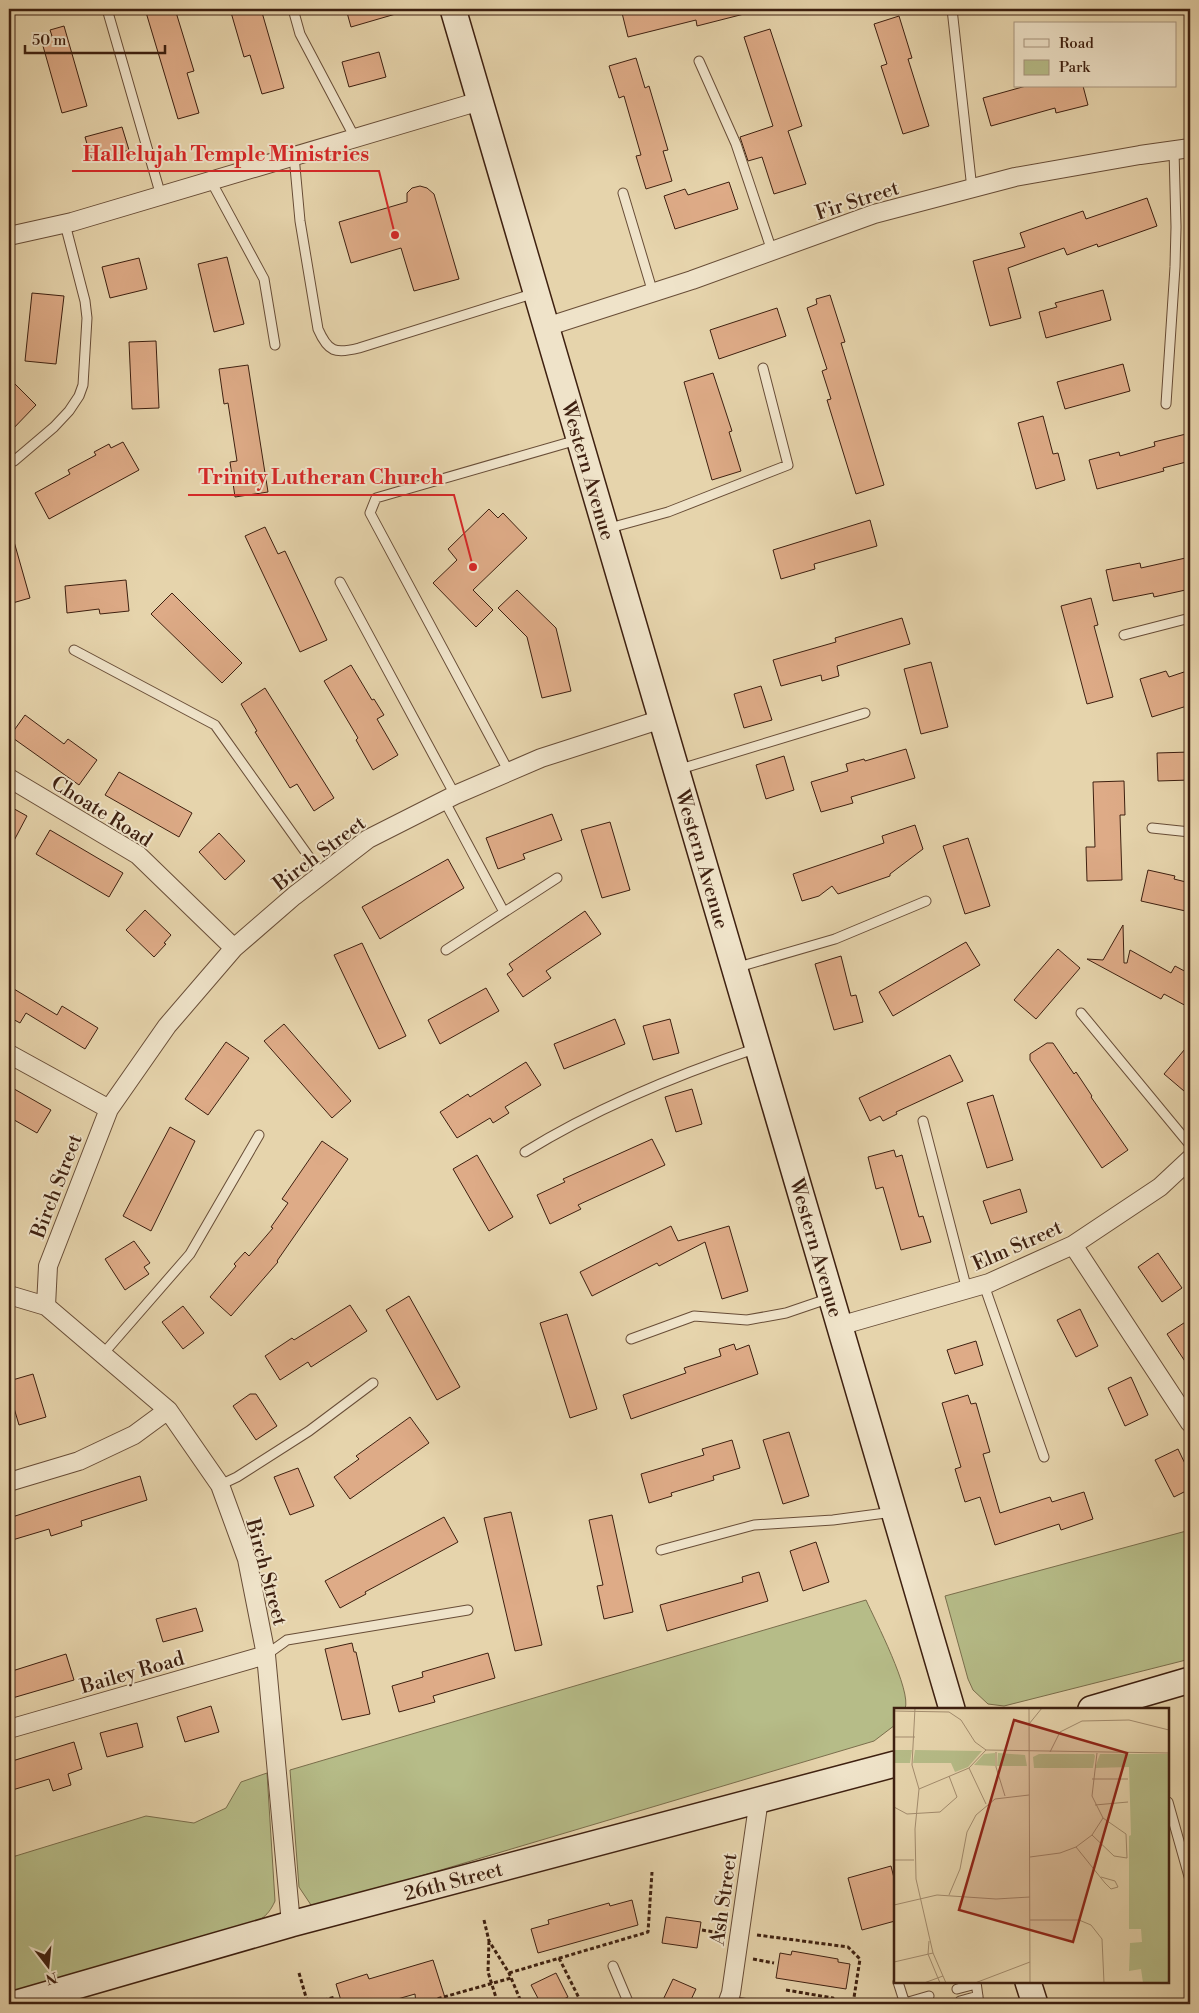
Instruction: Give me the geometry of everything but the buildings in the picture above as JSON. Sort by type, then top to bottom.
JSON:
[{"type":"main road","name":"Western Avenue","points":[[453,9],[952,1708]]},
{"type":"main road","points":[[1096,1708],[1139,1699],[1190,1680]]},
{"type":"main road","name":"26th Street","points":[[14,2004],[291,1924],[894,1764]]},
{"type":"main road","points":[[1028,1983],[1035,2004]]},
{"type":"street","points":[[9,236],[65,224],[480,101]]},
{"type":"street","name":"Fir Street","points":[[546,327],[652,293],[874,214],[1016,177],[1140,155],[1182,150]]},
{"type":"street","name":"Birch Street","points":[[291,1924],[266,1655],[246,1559],[220,1485],[168,1410],[46,1306],[48,1266],[109,1110],[167,1026],[234,948],[368,839],[449,798],[541,758],[662,719]]},
{"type":"street","name":"Choate Road","points":[[9,778],[138,855],[234,948]]},
{"type":"street","points":[[9,1054],[109,1110]]},
{"type":"street","name":"Elm Street","points":[[839,1326],[984,1285],[1073,1245],[1160,1187],[1190,1159]]},
{"type":"street","points":[[1073,1245],[1190,1423]]},
{"type":"street","points":[[9,1296],[46,1306]]},
{"type":"street","points":[[9,1482],[80,1461],[134,1435],[168,1410]]},
{"type":"street","name":"Bailey Road","points":[[9,1729],[266,1655]]},
{"type":"street","name":"Ash Street","points":[[728,2002],[731,1993],[759,1799]]},
{"type":"lane","points":[[106,9],[161,196]]},
{"type":"lane","points":[[293,9],[300,34],[355,138]]},
{"type":"lane","points":[[952,9],[972,188]]},
{"type":"lane","points":[[699,61],[736,144],[772,251]]},
{"type":"lane","points":[[1166,404],[1182,150]]},
{"type":"lane","points":[[294,156],[300,221],[318,329],[330,348],[341,353],[350,351],[536,292]]},
{"type":"lane","points":[[211,181],[264,279],[275,346]]},
{"type":"lane","points":[[623,193],[652,293]]},
{"type":"lane","points":[[14,461],[54,427],[69,411],[79,396],[83,385],[86,309],[65,224]]},
{"type":"lane","points":[[606,530],[668,512],[788,465],[762,368]]},
{"type":"lane","points":[[509,772],[370,513],[376,498],[579,439]]},
{"type":"lane","points":[[340,582],[504,912]]},
{"type":"lane","points":[[1124,635],[1190,618]]},
{"type":"lane","points":[[74,650],[215,725],[322,875]]},
{"type":"lane","points":[[677,770],[865,713]]},
{"type":"lane","points":[[1152,828],[1190,832]]},
{"type":"lane","points":[[446,950],[556,878]]},
{"type":"lane","points":[[735,968],[835,939],[926,900]]},
{"type":"lane","points":[[1082,1013],[1190,1145]]},
{"type":"lane","points":[[525,1152],[568,1126],[633,1094],[693,1070],[758,1048]]},
{"type":"lane","points":[[923,1121],[967,1290]]},
{"type":"lane","points":[[103,1354],[190,1254],[260,1135]]},
{"type":"lane","points":[[984,1285],[1044,1457]]},
{"type":"lane","points":[[631,1338],[694,1316],[747,1320],[786,1313],[830,1298]]},
{"type":"lane","points":[[220,1485],[237,1477],[309,1431],[373,1383]]},
{"type":"lane","points":[[661,1550],[754,1526],[834,1520],[894,1512]]},
{"type":"lane","points":[[266,1655],[287,1640],[468,1610]]},
{"type":"lane","points":[[1169,1806],[1190,1880]]},
{"type":"lane","points":[[613,1966],[629,2004]]},
{"type":"lane","points":[[898,1983],[905,2004],[929,1996]]},
{"type":"lane","points":[[957,1989],[976,1983],[979,2000],[960,2001]]},
{"type":"lane","points":[[728,2002],[749,2004]]},
{"type":"path","points":[[509,1972],[648,1932],[652,1872]]},
{"type":"path","points":[[484,1920],[489,1941],[488,1972],[498,2004]]},
{"type":"path","points":[[702,1930],[720,1933]]},
{"type":"path","points":[[757,1935],[848,1947],[860,1960],[853,2004]]},
{"type":"path","points":[[489,1941],[509,1972],[522,2004]]},
{"type":"path","points":[[559,1958],[582,2004]]},
{"type":"path","points":[[753,1959],[774,1962]]},
{"type":"path","points":[[299,1973],[310,2004],[336,1997]]},
{"type":"path","points":[[419,2004],[511,1978]]},
{"type":"path","points":[[786,1990],[833,1998],[834,2004]]},
{"type":"path","points":[[437,1999],[438,2004]]},
{"type":"green space","points":[[1190,1530],[1190,1659],[1004,1706],[988,1704],[973,1690],[968,1679],[945,1596]]},
{"type":"green space","points":[[866,1600],[898,1672],[906,1700],[905,1708],[894,1708],[894,1726],[874,1741],[320,1906],[311,1905],[299,1887],[290,1770]]},
{"type":"green space","points":[[267,1773],[275,1901],[265,1916],[241,1928],[9,1992],[9,1858],[146,1816],[194,1823],[226,1808],[241,1782]]},
{"type":"place","name":"Hallelujah Temple Ministries","points":[[395,235]]},
{"type":"place","name":"Trinity Lutheran Church","points":[[473,567]]}]
